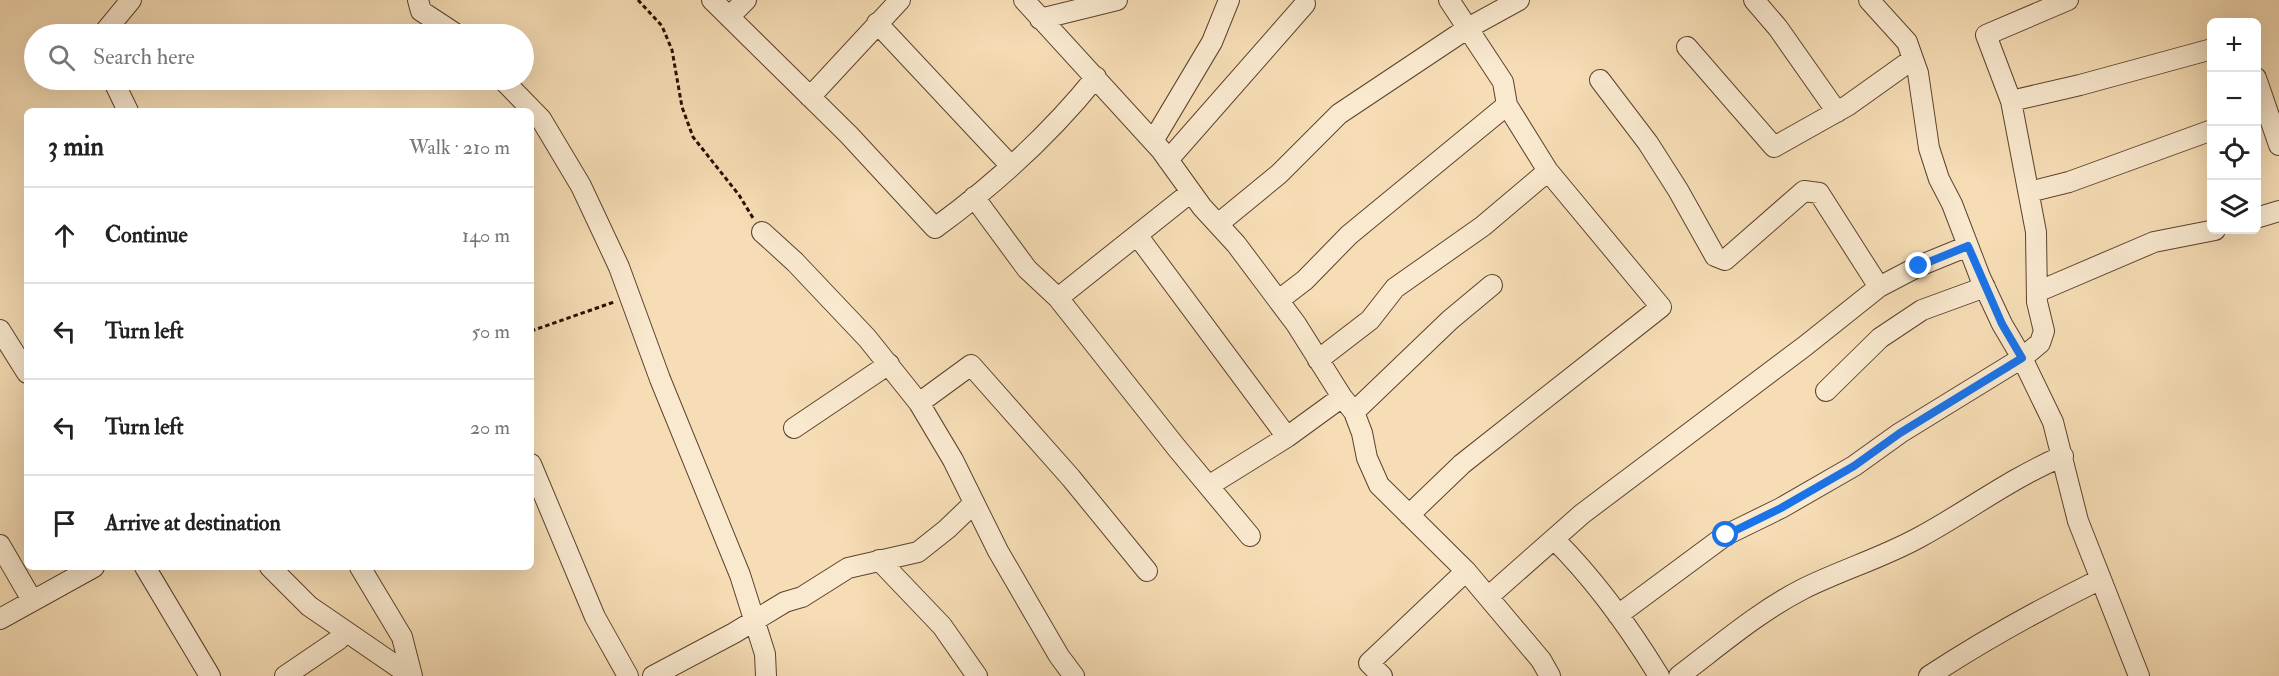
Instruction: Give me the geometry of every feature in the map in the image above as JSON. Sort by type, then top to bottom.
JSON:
[{"type":"street","points":[[111,24],[131,0]]},
{"type":"street","points":[[418,0],[421,10],[441,24]]},
{"type":"street","points":[[712,0],[903,190],[936,228],[1010,165],[1075,102],[1096,77]]},
{"type":"street","points":[[729,17],[746,0]]},
{"type":"street","points":[[810,97],[845,62],[877,22],[900,0]]},
{"type":"street","points":[[1024,0],[1153,141],[1191,192],[1279,300],[1348,404],[1362,433],[1367,458],[1379,485],[1466,571],[1541,660],[1550,676]]},
{"type":"street","points":[[1040,19],[1117,0]]},
{"type":"street","points":[[1153,141],[1212,42],[1229,0]]},
{"type":"street","points":[[1409,515],[1462,464],[1661,307],[1548,171],[1507,105],[1503,82],[1449,0]]},
{"type":"street","points":[[1218,224],[1279,174],[1339,114],[1468,28],[1519,0]]},
{"type":"street","points":[[1754,0],[1778,28],[1837,112]]},
{"type":"street","points":[[1869,0],[1907,42],[1918,73],[1929,148],[1985,287],[2053,422],[2078,522],[2137,675]]},
{"type":"street","points":[[1618,615],[1726,535],[1781,508],[1854,466],[1909,427],[2022,358],[2040,343],[2044,331],[2037,292],[2036,232],[2029,192],[2011,101],[1986,35],[2068,0]]},
{"type":"street","points":[[1168,160],[1305,4]]},
{"type":"street","points":[[877,22],[1010,165]]},
{"type":"street","points":[[1687,47],[1774,147],[1837,112],[1913,59]]},
{"type":"street","points":[[2011,101],[2080,85],[2207,50]]},
{"type":"street","points":[[1600,80],[1660,162],[1715,256],[1725,260],[1804,191],[1819,193],[1879,286]]},
{"type":"street","points":[[118,90],[127,108]]},
{"type":"street","points":[[513,90],[530,108]]},
{"type":"street","points":[[1279,300],[1305,280],[1348,235],[1507,105]]},
{"type":"street","points":[[534,112],[541,119],[581,186],[620,267],[660,379],[740,575],[765,654],[766,676]]},
{"type":"street","points":[[2261,113],[2279,145]]},
{"type":"street","points":[[2029,192],[2069,182],[2207,131]]},
{"type":"street","points":[[1318,360],[1370,320],[1395,288],[1484,226],[1548,171]]},
{"type":"street","points":[[1058,298],[1191,192]]},
{"type":"street","points":[[974,197],[1027,269],[1058,298],[1250,536]]},
{"type":"street","points":[[2261,216],[2279,211]]},
{"type":"street","points":[[762,232],[795,262],[889,364],[919,404],[953,459],[973,504],[1059,656],[1074,676]]},
{"type":"street","points":[[2037,292],[2154,242],[2207,232]]},
{"type":"street","points":[[1137,235],[1287,436]]},
{"type":"street","points":[[1488,597],[1582,514],[1641,467],[1806,346],[1879,286],[1968,246]]},
{"type":"street","points":[[1210,485],[1287,436],[1348,404],[1492,285]]},
{"type":"street","points":[[1826,391],[1880,338],[1922,310],[1985,287]]},
{"type":"street","points":[[0,330],[24,368]]},
{"type":"street","points":[[794,428],[889,364]]},
{"type":"street","points":[[919,404],[971,365],[1071,478],[1147,571]]},
{"type":"street","points":[[1679,676],[1768,610],[1800,590],[1879,558],[1921,537],[2029,470],[2063,456]]},
{"type":"street","points":[[534,471],[595,617],[628,676]]},
{"type":"street","points":[[653,676],[785,602],[802,597],[848,568],[918,552],[948,530],[973,504]]},
{"type":"street","points":[[1555,540],[1586,571],[1659,676]]},
{"type":"street","points":[[0,545],[32,600]]},
{"type":"street","points":[[879,560],[942,626],[978,676]]},
{"type":"street","points":[[0,619],[88,570]]},
{"type":"street","points":[[147,570],[210,676]]},
{"type":"street","points":[[273,570],[309,606],[412,676]]},
{"type":"street","points":[[362,570],[402,637],[412,676]]},
{"type":"street","points":[[1382,676],[1369,663],[1466,571]]},
{"type":"street","points":[[1929,676],[1972,647],[2038,610],[2099,580]]},
{"type":"street","points":[[285,676],[338,640],[345,631]]},
{"type":"path","points":[[638,0],[662,26],[672,50],[682,107],[693,137],[739,195],[762,232]]},
{"type":"path","points":[[534,330],[630,296]]},
{"type":"route","points":[[1726,535],[1781,508],[1854,466],[1900,433],[2022,358],[2002,324],[1968,246],[1919,266]]}]
